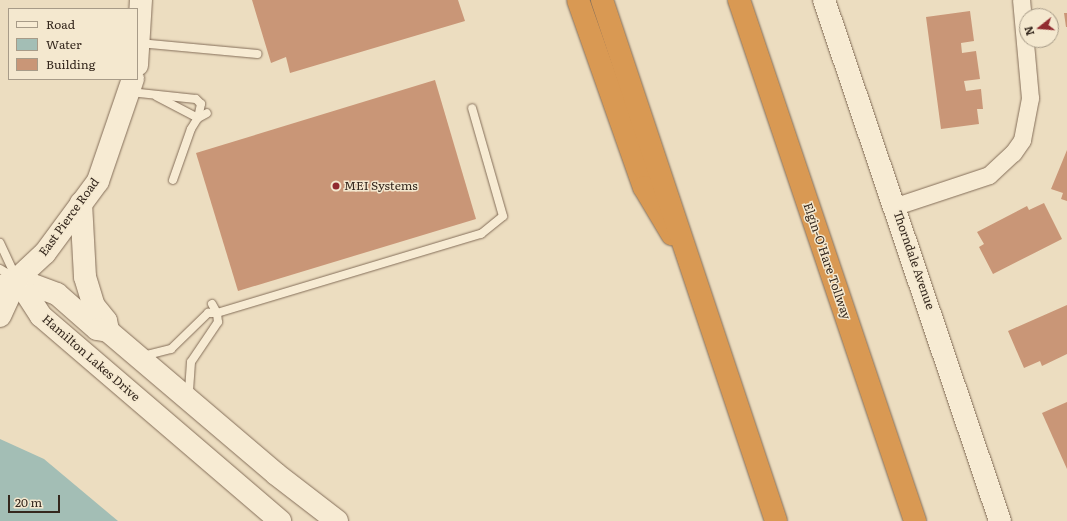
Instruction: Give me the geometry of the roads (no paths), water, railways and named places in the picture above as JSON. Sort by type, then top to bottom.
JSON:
[{"type":"highway","points":[[578,0],[644,187],[694,271]]},
{"type":"highway","points":[[602,0],[694,271],[776,521]]},
{"type":"highway","name":"Elgin-O'Hare Tollway","points":[[739,0],[914,521]]},
{"type":"street","points":[[138,54],[141,0]]},
{"type":"street","name":"Thorndale Avenue","points":[[824,0],[896,206],[1000,521]]},
{"type":"street","points":[[896,206],[975,181],[1003,163],[1022,140],[1029,110],[1021,0]]},
{"type":"street","name":"East Pierce Road","points":[[0,316],[6,279],[45,253],[98,181],[132,85]]},
{"type":"street","points":[[81,203],[85,276],[94,306],[106,321],[108,331]]},
{"type":"street","points":[[6,279],[57,294],[97,329],[108,331],[188,399],[337,521]]},
{"type":"street","name":"Hamilton Lakes Drive","points":[[6,279],[41,316],[280,521]]},
{"type":"lane","points":[[139,43],[257,54]]},
{"type":"lane","points":[[132,85],[198,118]]},
{"type":"lane","points":[[156,96],[168,93],[196,99],[201,104],[198,118],[176,164],[173,180]]},
{"type":"lane","points":[[139,357],[171,349],[208,313],[217,313],[481,234],[503,216],[472,108]]},
{"type":"lane","points":[[198,118],[207,113]]},
{"type":"lane","points":[[0,243],[6,279]]},
{"type":"lane","points":[[188,399],[191,362],[218,322],[217,313],[212,304]]},
{"type":"water","points":[[0,439],[44,459],[118,521],[0,521]]},
{"type":"place","name":"MEI Systems","points":[[336,186]]}]
